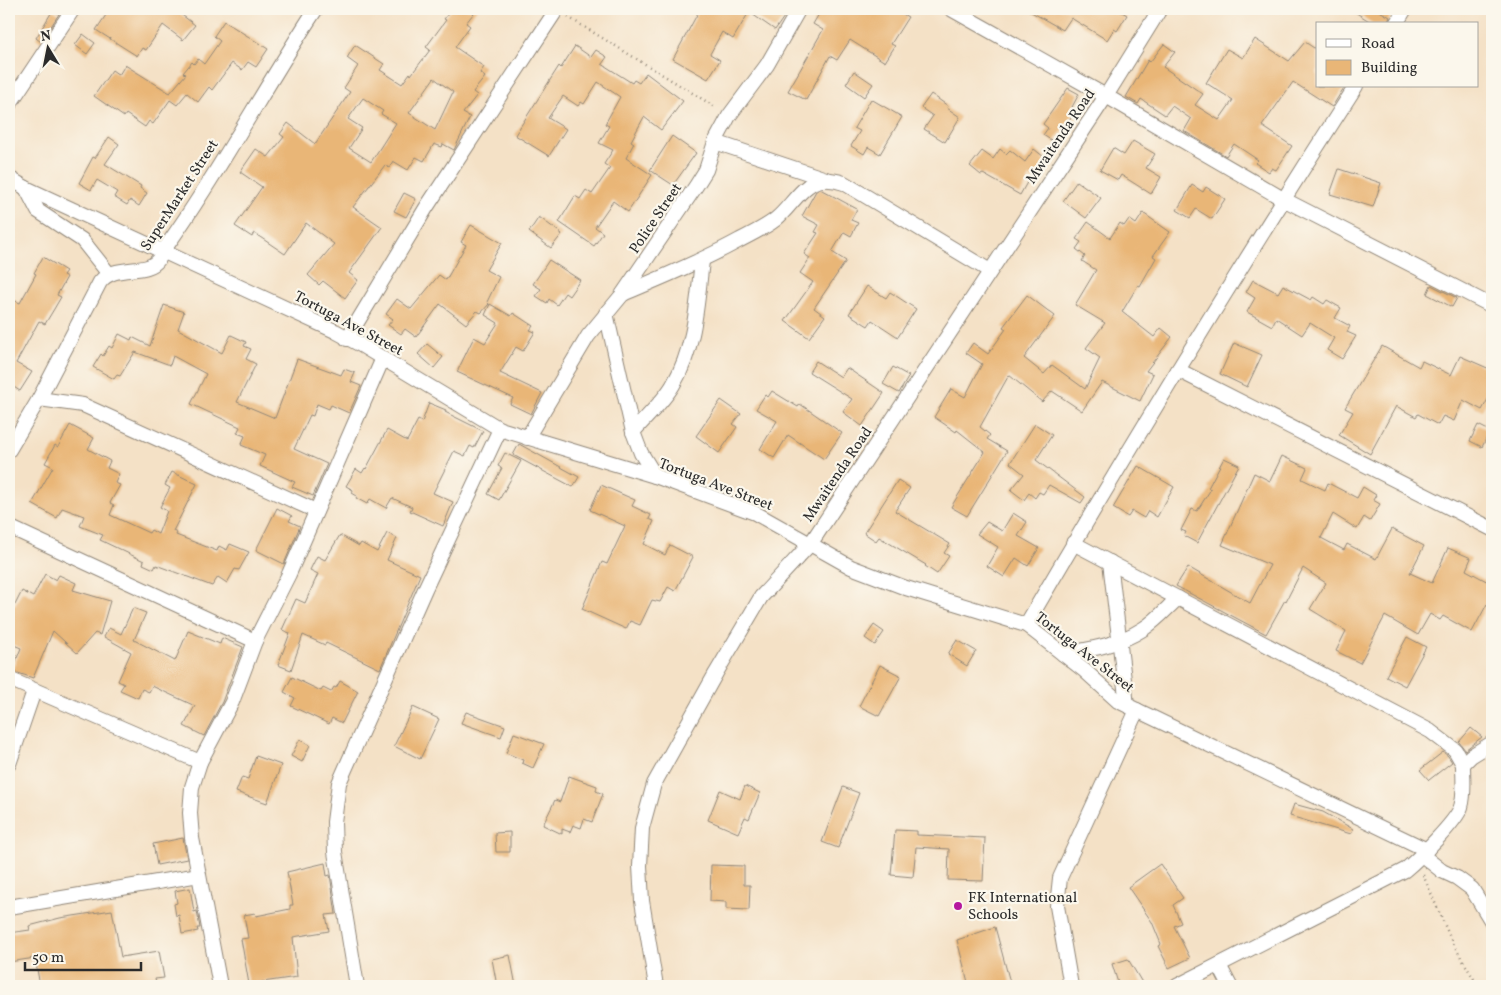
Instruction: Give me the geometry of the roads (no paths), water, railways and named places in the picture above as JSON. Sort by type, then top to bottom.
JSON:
[{"type":"street","points":[[9,105],[73,9]]},
{"type":"street","name":"SuperMarket Street","points":[[109,274],[149,266],[159,259],[198,202],[316,9]]},
{"type":"street","points":[[347,339],[426,208],[556,9]]},
{"type":"street","name":"Police Street","points":[[527,438],[588,336],[622,294],[696,186],[706,170],[715,142],[729,116],[767,64],[798,9]]},
{"type":"street","points":[[951,9],[1283,199],[1492,306]]},
{"type":"street","name":"Mwaitenda Road","points":[[656,986],[642,901],[640,866],[642,828],[654,784],[761,597],[810,543],[1106,96],[1160,9]]},
{"type":"street","points":[[1397,22],[1406,9]]},
{"type":"street","points":[[1026,625],[1178,370],[1283,199],[1355,88]]},
{"type":"street","points":[[715,142],[844,184],[990,271]]},
{"type":"street","name":"Tortuga Ave Street","points":[[9,178],[162,253],[289,310],[347,339],[383,358],[500,429],[655,476],[755,513],[851,567],[906,588],[1026,625],[1118,701],[1422,855],[1442,871],[1457,878],[1472,889],[1492,922]]},
{"type":"street","points":[[622,294],[702,261],[776,219],[808,185],[826,179]]},
{"type":"street","points":[[9,450],[39,399],[100,282],[109,274],[82,240],[38,211],[26,188]]},
{"type":"street","points":[[633,432],[672,387],[684,364],[694,323],[702,261]]},
{"type":"street","points":[[606,314],[633,432],[641,453],[655,476]]},
{"type":"street","points":[[220,986],[192,838],[190,813],[192,787],[200,762],[232,702],[255,641],[289,574],[383,358]]},
{"type":"street","points":[[1178,370],[1492,529]]},
{"type":"street","points":[[39,399],[83,405],[316,511]]},
{"type":"street","points":[[357,986],[335,852],[334,822],[339,783],[425,589],[500,429]]},
{"type":"street","points":[[9,527],[255,641]]},
{"type":"street","points":[[1074,543],[1430,731],[1455,750],[1463,764],[1461,806],[1458,814],[1422,855],[1405,870],[1176,986]]},
{"type":"street","points":[[1071,986],[1057,906],[1060,878],[1132,708],[1120,642],[1110,562]]},
{"type":"street","points":[[1063,654],[1101,648],[1120,642],[1145,628],[1178,598]]},
{"type":"street","points":[[9,680],[200,762]]},
{"type":"street","points":[[9,764],[34,691]]},
{"type":"street","points":[[1463,764],[1471,756],[1492,743]]},
{"type":"street","points":[[9,907],[199,875]]},
{"type":"street","points":[[1218,965],[1230,986]]},
{"type":"place","name":"FK International Schools","points":[[958,906]]}]
